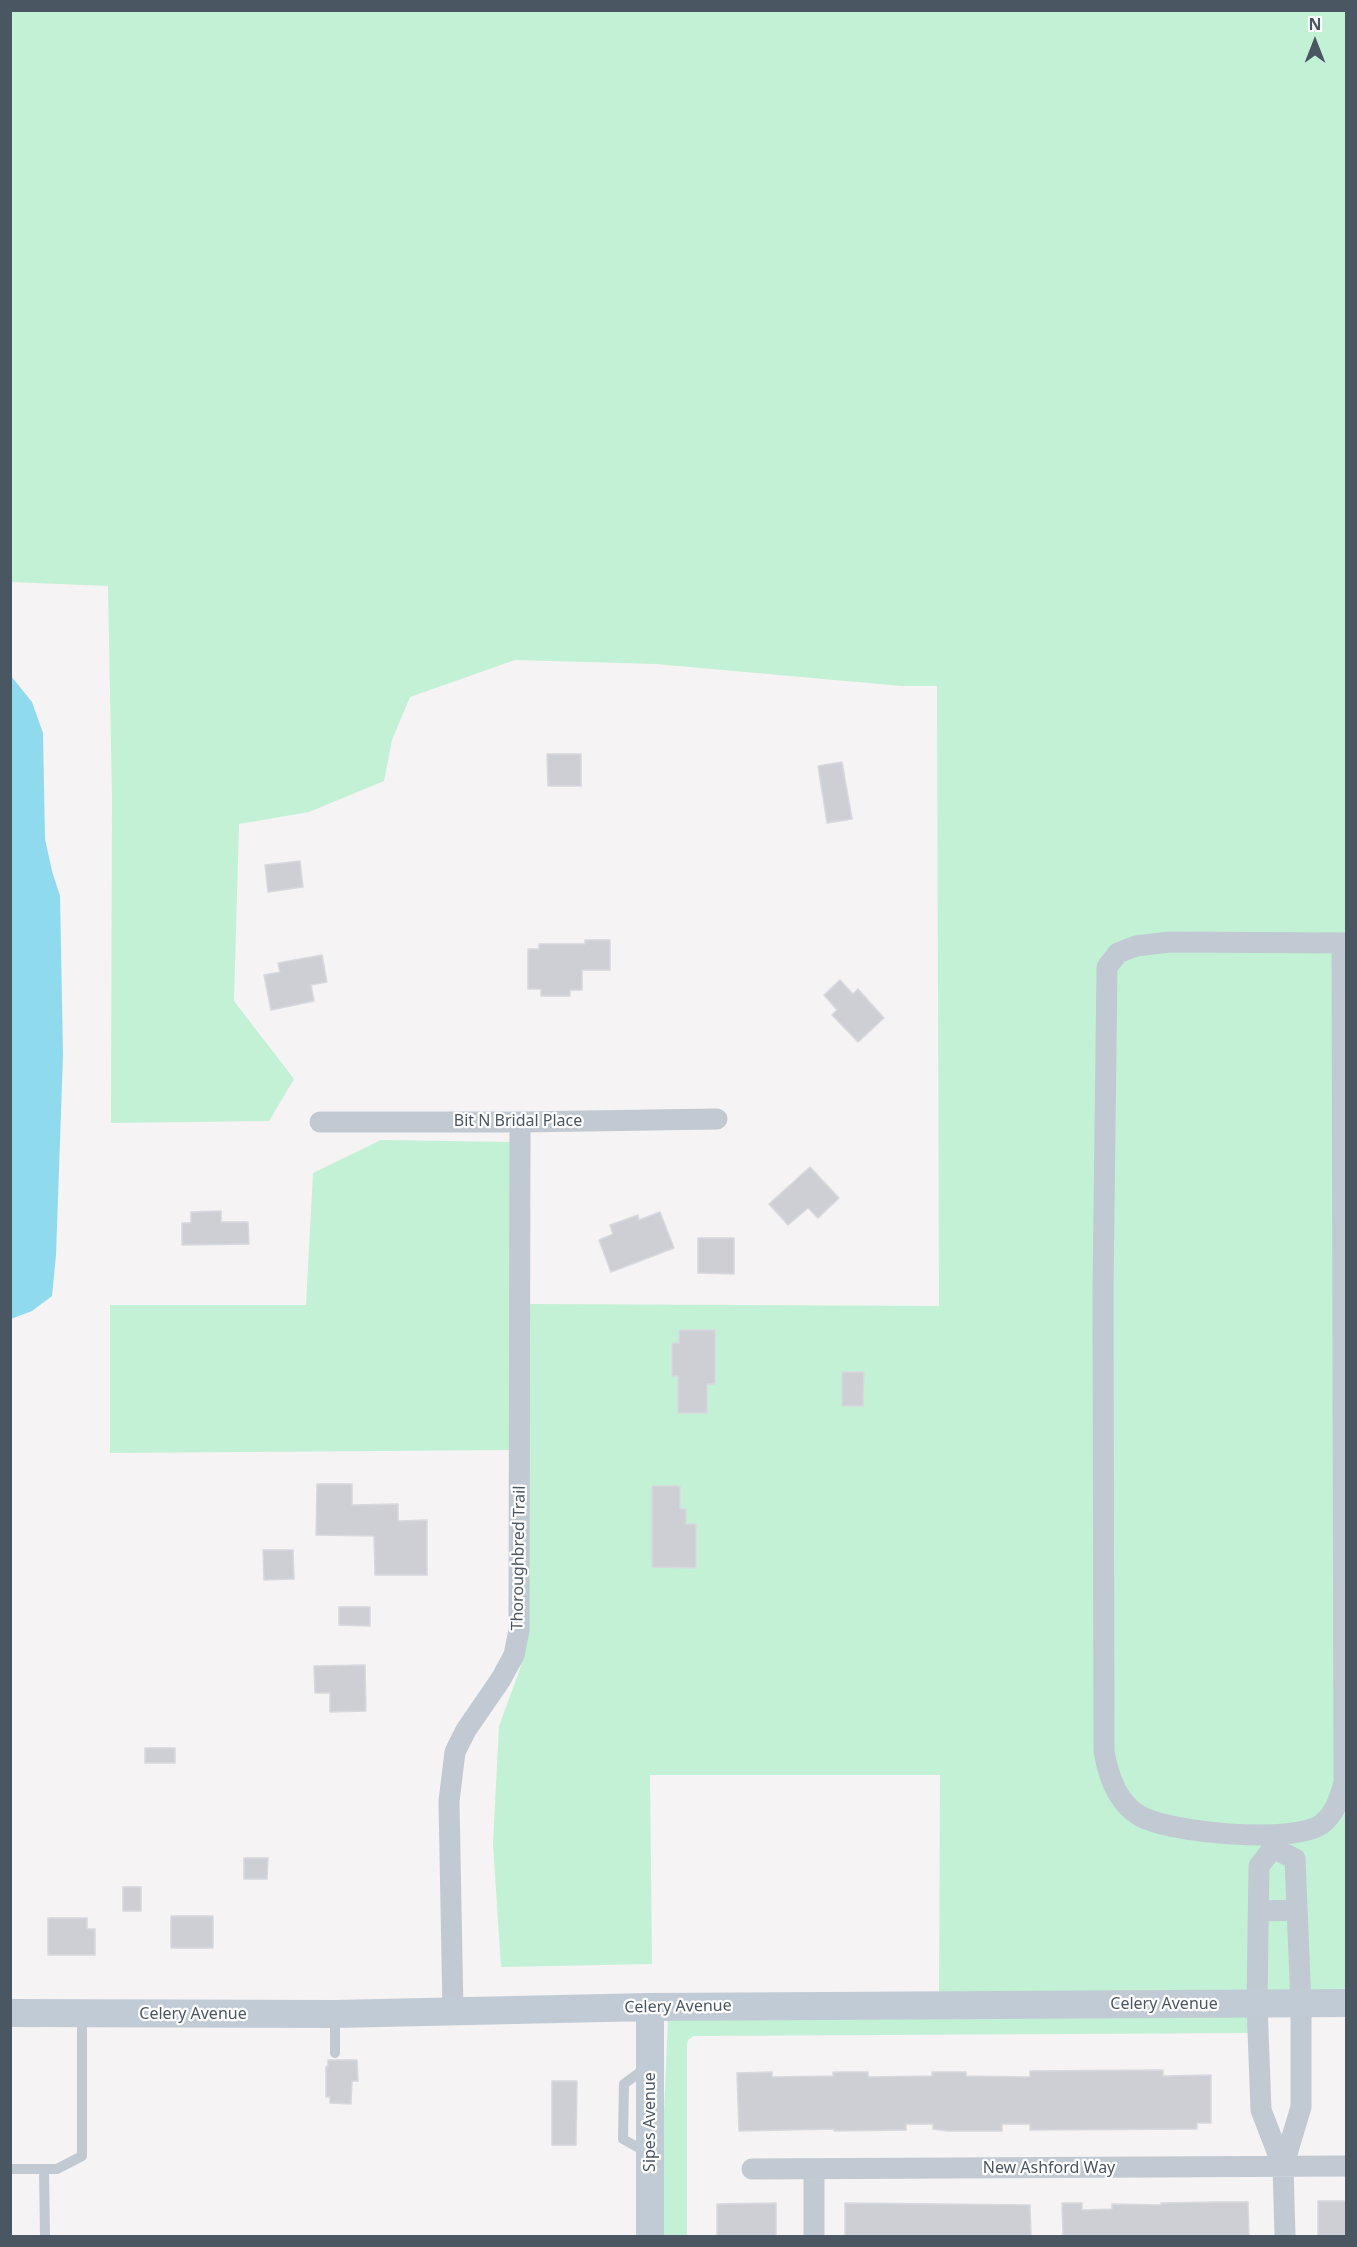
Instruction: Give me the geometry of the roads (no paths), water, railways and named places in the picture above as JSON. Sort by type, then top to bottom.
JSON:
[{"type":"main road","name":"Celery Avenue","points":[[10,2013],[335,2014],[650,2007],[1347,2003]]},
{"type":"main road","name":"Sipes Avenue","points":[[650,2007],[650,2236]]},
{"type":"street","points":[[1170,942],[1344,943],[1344,1783],[1336,1810],[1322,1824],[1274,1842],[1182,1830],[1140,1816],[1122,1800],[1108,1776],[1104,1751],[1103,1396],[1107,967],[1118,953],[1136,946],[1170,942]]},
{"type":"street","name":"Bit N Bridal Place","points":[[320,1122],[717,1119]]},
{"type":"street","name":"Thoroughbred Trail","points":[[453,2012],[449,1801],[453,1761],[466,1730],[501,1679],[514,1655],[519,1630],[520,1122]]},
{"type":"street","points":[[1274,1842],[1295,1859],[1301,2004],[1301,2107],[1283,2167],[1285,2236]]},
{"type":"street","points":[[1274,1842],[1259,1866],[1257,2004],[1261,2110],[1283,2167]]},
{"type":"street","points":[[1258,1911],[1297,1910]]},
{"type":"street","name":"New Ashford Way","points":[[752,2169],[1347,2166]]},
{"type":"street","points":[[814,2169],[814,2236]]},
{"type":"lane","points":[[10,2169],[57,2169],[82,2156],[82,2013]]},
{"type":"lane","points":[[335,2014],[335,2053]]},
{"type":"lane","points":[[44,2169],[45,2236]]},
{"type":"water","points":[[11,676],[32,702],[43,733],[45,839],[60,896],[63,1055],[56,1255],[52,1296],[32,1311],[11,1319]]}]
